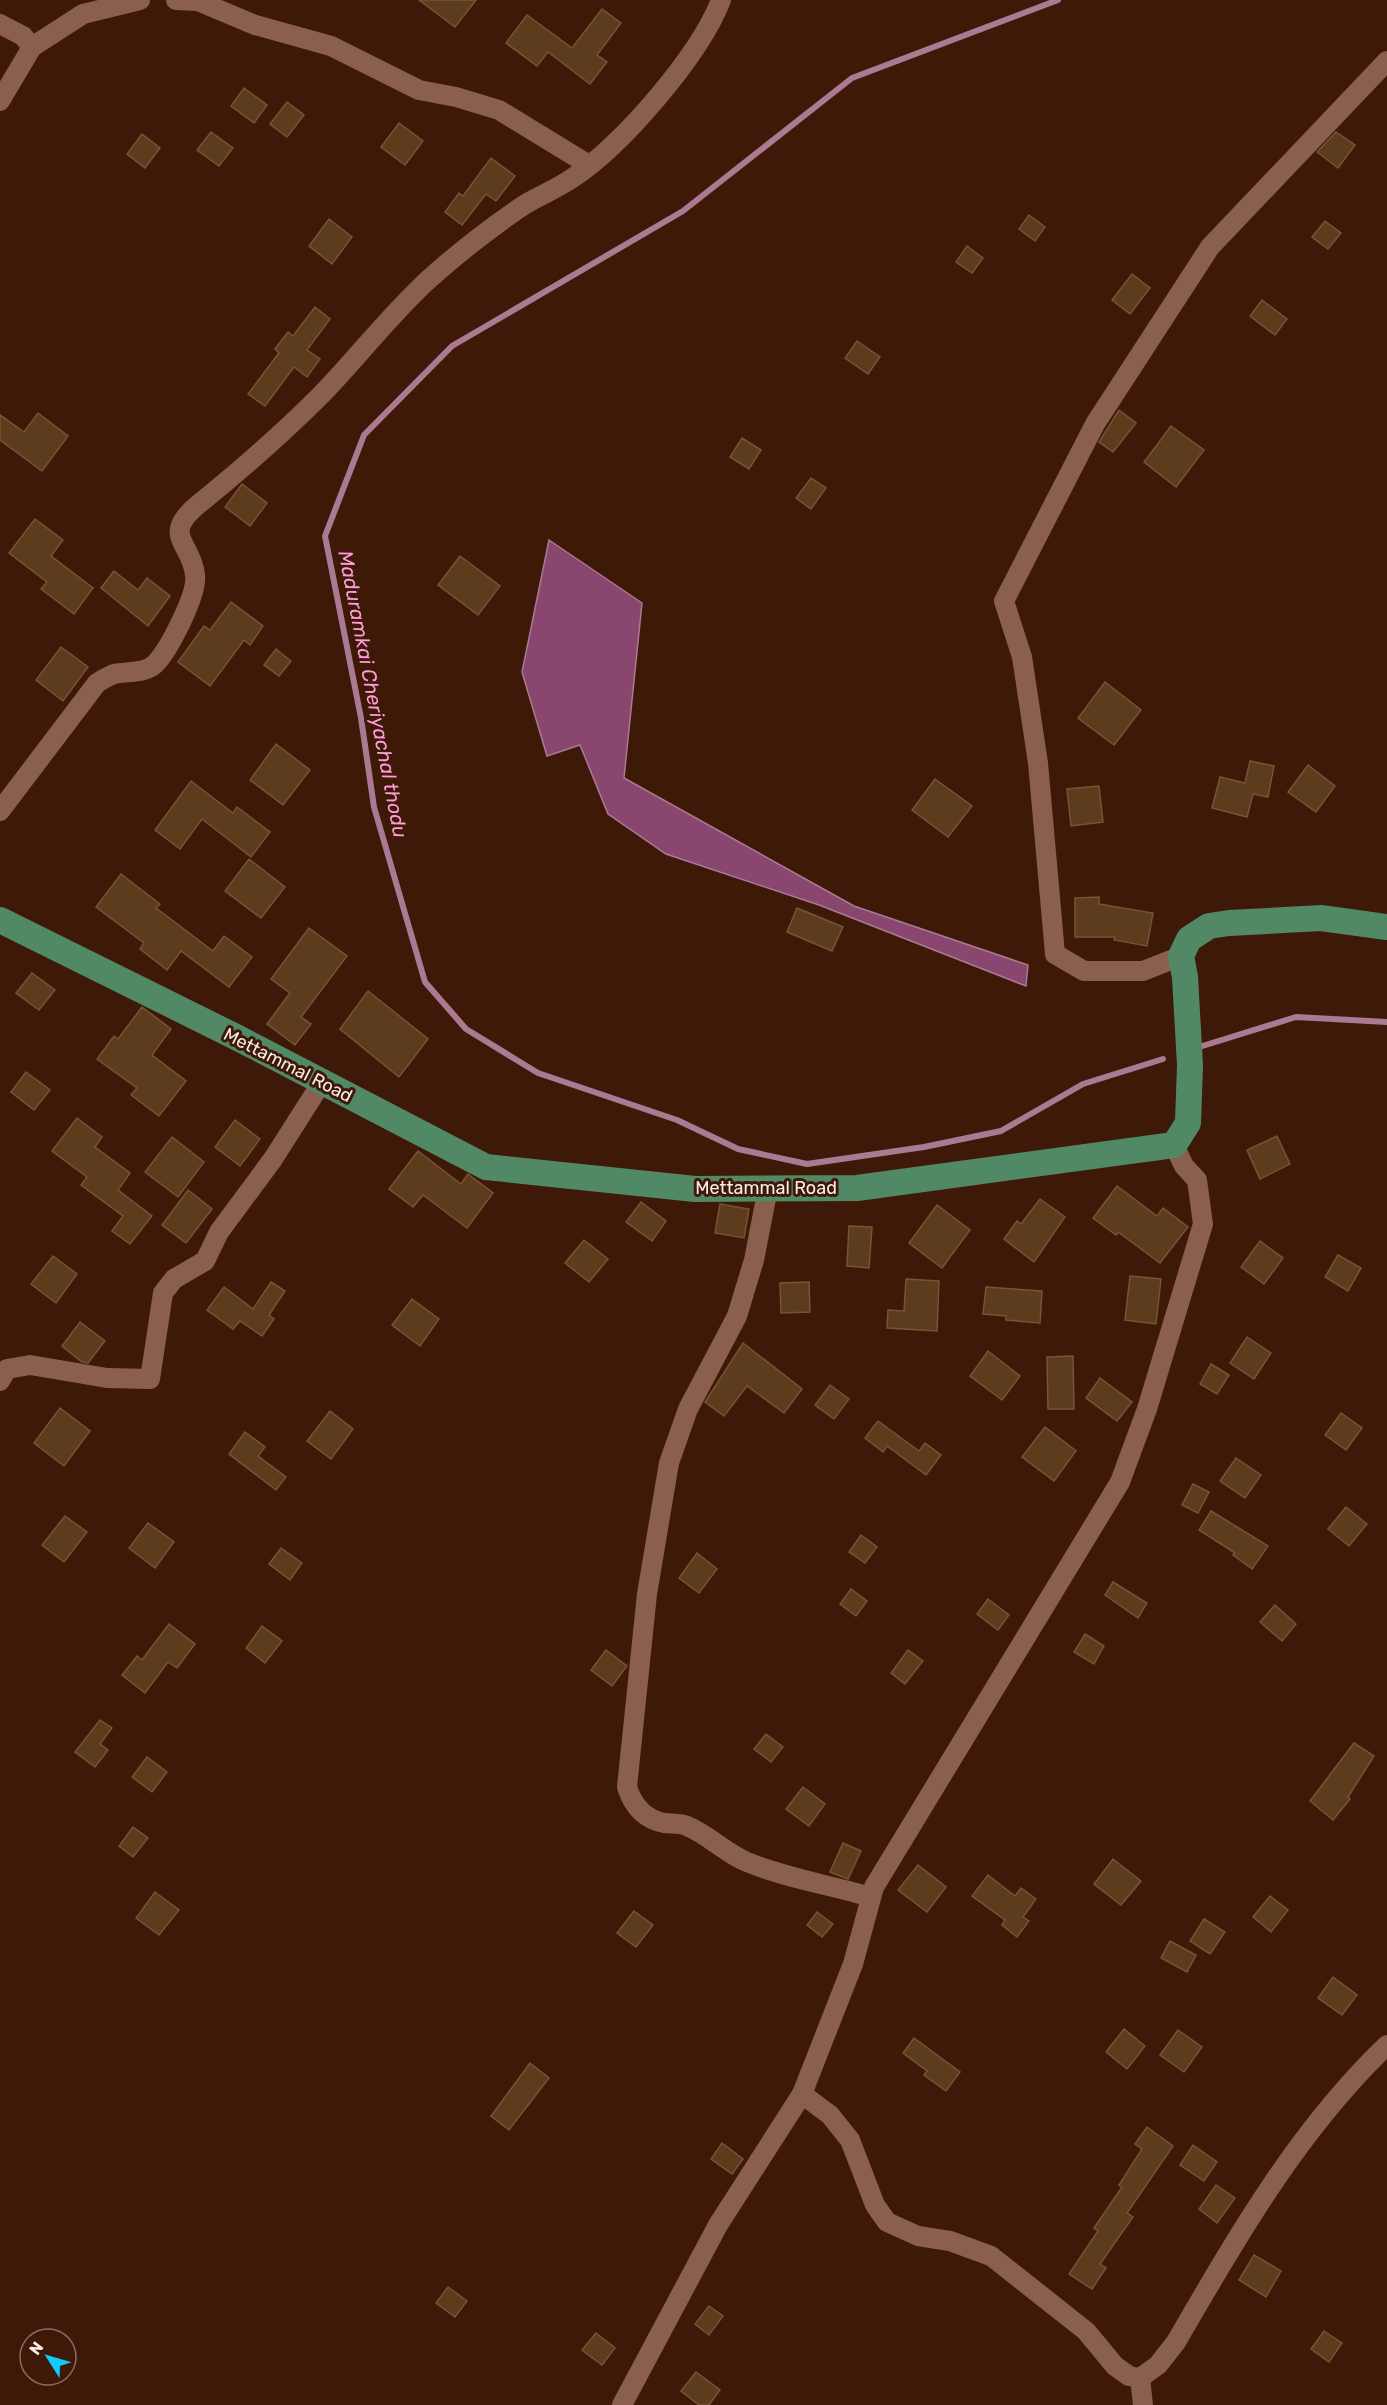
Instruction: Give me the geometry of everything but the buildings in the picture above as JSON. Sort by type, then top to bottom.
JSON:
[{"type":"main road","points":[[1174,1145],[1188,1123],[1190,1065],[1185,977],[1181,956],[1189,939],[1209,926],[1229,923],[1321,918],[1387,927]]},
{"type":"main road","name":"Mettammal Road","points":[[0,920],[486,1167],[695,1189],[857,1188],[1174,1145]]},
{"type":"street","points":[[0,101],[32,47],[83,14],[140,0]]},
{"type":"street","points":[[176,0],[198,1],[255,25],[331,46],[419,90],[456,97],[499,111],[589,165]]},
{"type":"street","points":[[0,811],[97,683],[113,674],[136,672],[155,665],[194,597],[195,575],[189,556],[180,543],[180,528],[193,509],[262,453],[322,394],[426,282],[471,242],[525,205],[573,178],[615,141],[667,86],[714,19],[721,0]]},
{"type":"street","points":[[0,24],[23,36],[32,47]]},
{"type":"street","points":[[1181,956],[1143,971],[1084,971],[1055,954],[1038,763],[1022,657],[1004,601],[1095,424],[1210,247],[1387,61]]},
{"type":"street","points":[[0,1382],[7,1369],[30,1365],[107,1378],[150,1379],[163,1293],[174,1279],[205,1261],[219,1232],[273,1159],[322,1082]]},
{"type":"street","points":[[622,2405],[718,2225],[802,2094],[853,1964],[874,1887],[1120,1482],[1147,1409],[1203,1224],[1197,1180],[1184,1166],[1174,1145]]},
{"type":"street","points":[[768,1188],[754,1260],[737,1316],[688,1409],[669,1463],[655,1540],[627,1787],[632,1803],[641,1813],[662,1822],[685,1825],[708,1836],[744,1861],[777,1873],[871,1897]]},
{"type":"street","points":[[802,2094],[830,2115],[850,2140],[875,2205],[887,2222],[918,2236],[950,2241],[991,2256],[1086,2331],[1115,2366],[1129,2376],[1140,2378],[1158,2365],[1176,2342],[1301,2140],[1352,2078],[1387,2045]]},
{"type":"street","points":[[1140,2378],[1143,2405]]},
{"type":"shaded area","points":[[549,540],[642,603],[624,778],[854,906],[1028,965],[1026,986],[819,905],[666,854],[608,814],[580,745],[547,756],[522,672]]},
{"type":"waterway","name":"Maduramkai Cheriyachal thodu","points":[[1058,0],[852,78],[683,211],[452,346],[364,435],[325,536],[361,718],[374,807],[425,982],[466,1029],[538,1073],[677,1120],[738,1149],[807,1164],[924,1147],[1001,1131],[1083,1084],[1163,1059]]},
{"type":"waterway","points":[[1196,1048],[1296,1017],[1387,1022]]}]
